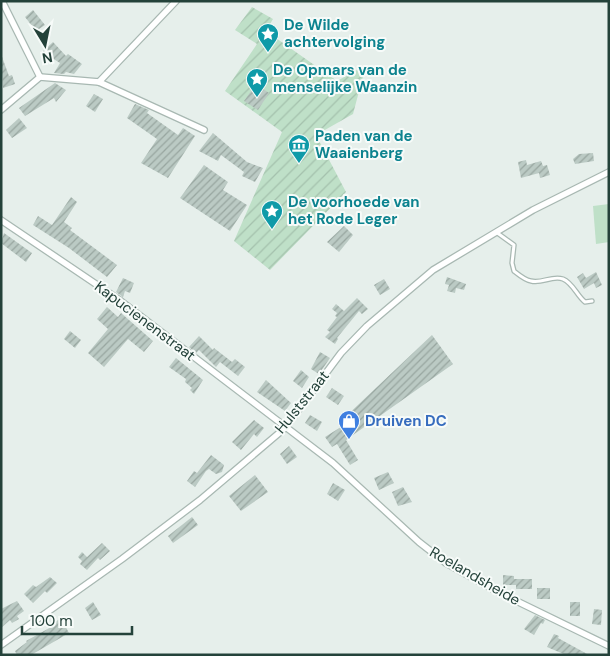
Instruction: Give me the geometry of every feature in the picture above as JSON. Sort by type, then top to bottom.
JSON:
[{"type":"street","points":[[2,1],[40,77]]},
{"type":"street","points":[[99,82],[176,1]]},
{"type":"street","points":[[1,110],[40,77],[99,82],[204,130]]},
{"type":"street","name":"Hulststraat","points":[[1,645],[122,559],[200,500],[285,428],[341,353],[367,326],[433,270],[533,210],[609,172]]},
{"type":"street","name":"Kapucienenstraat","points":[[1,220],[118,299],[285,428]]},
{"type":"street","name":"Roelandsheide","points":[[285,428],[333,463],[419,542],[446,562],[496,591],[609,646]]},
{"type":"lane","points":[[496,232],[514,245],[512,263],[514,271],[530,281],[559,278],[565,280],[569,282],[578,296],[585,302],[592,301]]},
{"type":"green space","name":"Paden van de Waaienberg","points":[[252,7],[273,19],[266,31],[337,81],[366,65],[353,114],[316,135],[346,192],[270,270],[234,241],[282,132],[225,91],[257,44],[235,30]]},
{"type":"green space","points":[[609,204],[609,242],[596,244],[593,206]]},
{"type":"building","points":[[33,10],[45,25],[36,31],[25,17]]},
{"type":"building","points":[[53,42],[66,56],[68,54],[82,64],[74,74],[66,72],[64,74],[54,73],[60,63],[52,58],[49,61],[41,53]]},
{"type":"building","points":[[1,54],[9,76],[12,75],[15,84],[3,88]]},
{"type":"building","points":[[55,83],[66,90],[56,102],[54,98],[25,116],[19,108]]},
{"type":"building","points":[[256,84],[269,93],[258,110],[244,101]]},
{"type":"building","points":[[94,94],[103,99],[95,112],[86,106]]},
{"type":"building","points":[[135,104],[149,110],[147,113],[178,135],[183,128],[195,136],[168,178],[141,163],[157,139],[127,118]]},
{"type":"building","points":[[19,118],[27,128],[12,138],[6,130]]},
{"type":"building","points":[[213,133],[247,162],[263,168],[255,182],[242,176],[244,172],[221,155],[218,161],[199,151]]},
{"type":"building","points":[[593,153],[594,161],[575,164],[573,159],[579,154]]},
{"type":"building","points":[[526,160],[527,165],[541,161],[543,166],[547,165],[550,175],[540,178],[539,173],[521,178],[518,162]]},
{"type":"building","points":[[204,165],[228,182],[223,190],[247,205],[230,231],[180,198]]},
{"type":"building","points":[[71,197],[77,202],[64,222],[72,228],[70,230],[117,265],[107,277],[69,248],[33,225],[38,216],[52,225]]},
{"type":"building","points":[[344,226],[353,235],[339,252],[327,242]]},
{"type":"building","points":[[4,233],[32,253],[26,262],[1,243]]},
{"type":"building","points":[[596,272],[602,285],[596,288],[594,283],[584,289],[577,277],[583,273],[586,278]]},
{"type":"building","points":[[447,277],[466,284],[464,290],[456,288],[455,293],[447,291],[449,285],[445,284]]},
{"type":"building","points":[[123,278],[134,283],[130,293],[125,291],[123,297],[116,292]]},
{"type":"building","points":[[384,279],[390,289],[380,295],[374,285]]},
{"type":"building","points":[[357,298],[368,309],[362,314],[359,311],[337,338],[335,344],[325,337],[330,332],[327,330],[337,317],[335,316],[337,313],[332,309],[336,304],[344,311]]},
{"type":"building","points":[[107,307],[118,317],[121,313],[153,341],[144,352],[128,339],[104,367],[88,353],[108,329],[97,319]]},
{"type":"building","points":[[70,331],[81,340],[75,348],[64,339]]},
{"type":"building","points":[[432,335],[453,364],[346,440],[358,460],[350,465],[337,444],[332,447],[325,437],[344,425],[341,421]]},
{"type":"building","points":[[199,336],[213,350],[214,348],[232,362],[235,359],[245,367],[238,376],[220,362],[216,367],[199,350],[196,353],[189,347]]},
{"type":"building","points":[[320,352],[330,358],[319,374],[311,369]]},
{"type":"building","points":[[176,358],[203,380],[194,394],[190,390],[192,388],[185,382],[186,379],[169,367]]},
{"type":"building","points":[[301,370],[309,377],[302,388],[293,381]]},
{"type":"building","points":[[266,380],[291,403],[285,411],[257,392]]},
{"type":"building","points":[[332,388],[344,396],[338,405],[326,397]]},
{"type":"building","points":[[310,415],[322,422],[317,431],[305,423]]},
{"type":"building","points":[[254,420],[264,428],[257,437],[254,434],[241,450],[232,442]]},
{"type":"building","points":[[289,446],[297,457],[287,464],[280,454]]},
{"type":"building","points":[[211,455],[224,465],[222,472],[216,474],[209,469],[195,487],[187,481],[194,471],[197,473]]},
{"type":"building","points":[[388,472],[394,483],[379,490],[374,478]]},
{"type":"building","points":[[255,475],[268,492],[241,511],[229,496]]},
{"type":"building","points":[[333,483],[345,490],[338,501],[327,494]]},
{"type":"building","points":[[403,487],[412,502],[398,506],[392,492]]},
{"type":"building","points":[[192,517],[198,525],[173,543],[168,536]]},
{"type":"building","points":[[102,543],[110,551],[100,560],[98,558],[87,570],[80,564],[82,561],[78,557],[82,552],[87,557]]},
{"type":"building","points":[[503,575],[514,576],[514,579],[532,579],[532,589],[516,589],[516,585],[503,585]]},
{"type":"building","points":[[50,577],[57,583],[47,593],[45,591],[33,603],[24,594],[33,585],[36,587]]},
{"type":"building","points":[[537,588],[550,588],[550,599],[537,599]]},
{"type":"building","points":[[17,601],[24,611],[17,616],[19,619],[12,623],[10,620],[1,628],[1,609]]},
{"type":"building","points":[[93,602],[101,615],[92,620],[85,608]]},
{"type":"building","points":[[570,602],[580,602],[580,616],[570,616]]},
{"type":"building","points":[[594,609],[602,610],[601,625],[592,624]]},
{"type":"building","points":[[535,615],[545,620],[534,635],[524,629]]},
{"type":"building","points":[[61,618],[69,633],[31,655],[17,655],[15,651],[26,641],[53,626],[52,624]]},
{"type":"building","points":[[554,634],[589,655],[566,655],[547,647]]},
{"type":"place","name":"De Wilde achtervolging","points":[[268,53]]},
{"type":"place","name":"De Opmars van de menselijke Waanzin","points":[[257,98]]},
{"type":"place","name":"Paden van de Waaienberg","points":[[299,164]]},
{"type":"place","name":"De voorhoede van het Rode Leger","points":[[272,230]]},
{"type":"place","name":"Druiven DC","points":[[349,440]]}]
